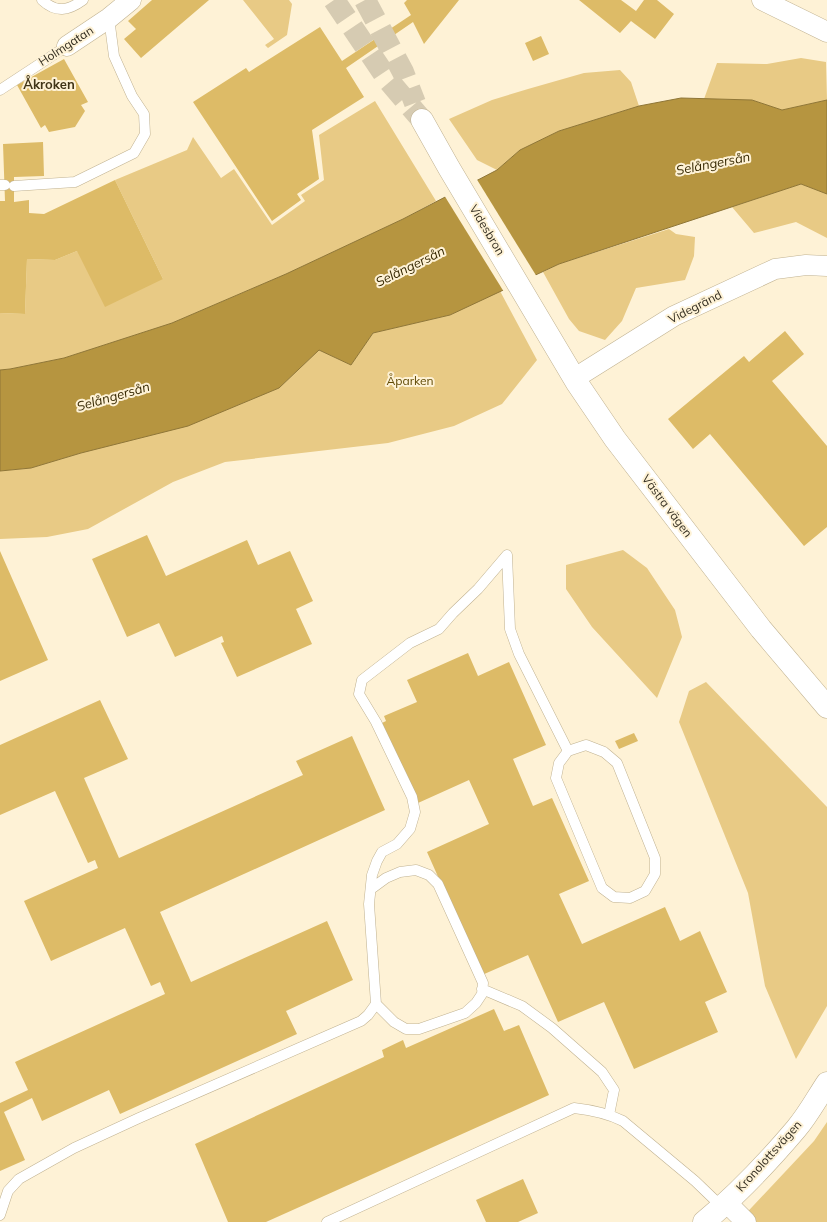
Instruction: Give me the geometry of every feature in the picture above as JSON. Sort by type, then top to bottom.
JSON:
[{"type":"street","name":"Holmgatan","points":[[67,46],[109,18],[131,0]]},
{"type":"street","points":[[762,0],[827,32]]},
{"type":"street","name":"Videsbron","points":[[422,120],[449,168],[525,293]]},
{"type":"street","name":"Videgränd","points":[[575,378],[674,316],[753,278],[774,269],[806,265],[827,266]]},
{"type":"street","name":"Västra vägen","points":[[525,293],[575,378],[615,439],[761,628],[827,707]]},
{"type":"street","name":"Kronolottsvägen","points":[[704,1222],[724,1205],[755,1174],[797,1128],[827,1083]]},
{"type":"street","points":[[724,1205],[746,1222]]},
{"type":"lane","points":[[42,0],[51,8],[63,10],[74,6],[83,0]]},
{"type":"lane","points":[[6,185],[75,182],[134,153],[145,134],[144,114],[132,96],[114,56],[109,18]]},
{"type":"lane","name":"Holmgatan","points":[[0,90],[67,46]]},
{"type":"lane","points":[[0,1215],[8,1191],[19,1179],[74,1148],[361,1021],[368,1015],[376,1004],[369,904],[372,875],[382,852],[397,844],[410,829],[415,812],[412,797],[376,722],[359,694],[362,680],[410,643],[439,629],[478,589],[507,555],[510,629],[519,654],[568,751]]},
{"type":"lane","points":[[586,745],[604,752],[617,764],[655,858],[655,874],[645,891],[630,898],[614,897],[602,888],[556,778],[559,763],[568,751],[586,745]]},
{"type":"lane","points":[[371,889],[386,878],[400,872],[416,870],[433,879],[438,884],[483,983],[482,994],[476,1003],[465,1013],[419,1029],[406,1029],[394,1022],[376,1004]]},
{"type":"lane","points":[[482,989],[522,1006],[552,1028],[602,1072],[614,1090],[609,1115]]},
{"type":"lane","points":[[327,1222],[574,1108],[596,1111],[623,1121],[724,1205]]},
{"type":"green space","points":[[243,0],[289,0],[292,4],[287,35],[268,48],[265,45],[274,39]]},
{"type":"green space","points":[[801,58],[826,62],[827,100],[782,110],[752,100],[704,99],[717,63],[767,64]]},
{"type":"green space","points":[[620,70],[631,82],[639,106],[559,131],[520,150],[497,170],[477,160],[449,119],[492,100],[528,89],[584,73]]},
{"type":"green space","points":[[375,101],[436,201],[403,219],[286,274],[172,323],[64,358],[0,370],[0,313],[25,314],[27,259],[55,260],[77,251],[163,279],[115,180],[187,150],[193,137],[221,178],[234,169],[272,225],[305,201],[301,195],[324,180],[319,135]]},
{"type":"green space","points":[[801,184],[827,194],[827,238],[796,222],[754,233],[732,207]]},
{"type":"green space","points":[[669,229],[676,234],[695,237],[694,256],[685,280],[636,288],[622,321],[605,340],[579,331],[569,319],[543,272],[559,264]]},
{"type":"green space","name":"Åparken","points":[[500,291],[537,360],[502,404],[454,426],[388,443],[225,462],[173,482],[88,529],[47,537],[0,539],[0,471],[31,468],[81,453],[188,425],[279,388],[319,350],[351,365],[373,333],[450,315]]},
{"type":"green space","points":[[623,550],[647,568],[675,610],[682,637],[657,698],[592,627],[566,589],[566,565]]},
{"type":"green space","points":[[706,682],[827,807],[827,1006],[796,1059],[765,986],[748,893],[679,722],[689,691]]},
{"type":"green space","points":[[827,1122],[827,1222],[738,1222],[814,1141]]},
{"type":"water","name":"Selångersån","points":[[681,98],[752,100],[782,110],[827,100],[827,194],[801,184],[559,264],[450,315],[373,333],[351,365],[319,350],[279,388],[188,426],[81,453],[31,468],[0,471],[0,370],[64,358],[172,323],[286,274],[403,219],[497,170],[520,150],[559,131],[639,106]]},
{"type":"pier","points":[[476,178],[537,277],[504,292],[444,195]]},
{"type":"building","points":[[152,0],[209,0],[141,58],[124,39],[136,29],[128,21]]},
{"type":"building","points":[[407,0],[459,0],[424,44],[413,22],[346,68],[364,97],[312,130],[319,179],[297,194],[301,200],[272,221],[193,102],[246,68],[249,72],[320,27],[342,61],[411,15],[404,3]]},
{"type":"building","points":[[579,0],[621,0],[636,11],[644,0],[657,0],[674,14],[655,39],[631,21],[620,33]]},
{"type":"building","points":[[541,36],[549,54],[533,61],[525,43]]},
{"type":"building","points":[[64,59],[88,102],[81,105],[85,111],[75,127],[49,132],[45,125],[41,128],[17,85]]},
{"type":"building","points":[[43,142],[44,176],[14,177],[14,202],[29,200],[29,213],[44,214],[115,180],[163,279],[105,307],[77,251],[55,260],[27,259],[25,314],[0,313],[0,201],[5,201],[3,144]]},
{"type":"building","points":[[785,331],[804,354],[772,381],[827,446],[827,527],[804,546],[710,434],[693,449],[668,419],[744,356],[749,362]]},
{"type":"building","points":[[147,535],[166,576],[247,540],[258,565],[290,551],[313,601],[296,609],[312,644],[237,677],[221,643],[224,642],[222,636],[175,657],[159,623],[127,637],[92,559]]},
{"type":"building","points":[[0,551],[48,660],[0,681]]},
{"type":"building","points":[[468,653],[478,676],[509,662],[546,745],[513,759],[533,806],[552,798],[589,881],[559,894],[582,944],[665,907],[680,941],[700,931],[727,992],[705,1002],[718,1032],[634,1069],[604,1002],[558,1022],[528,955],[482,975],[427,852],[489,824],[469,780],[418,803],[382,723],[386,721],[384,716],[417,702],[407,680]]},
{"type":"building","points":[[100,700],[128,759],[84,778],[119,858],[303,775],[296,761],[352,736],[385,810],[160,912],[191,982],[327,921],[353,980],[286,1011],[297,1034],[120,1114],[109,1090],[42,1121],[32,1098],[4,1112],[25,1160],[0,1171],[0,1103],[28,1090],[15,1062],[165,994],[160,982],[151,986],[125,928],[51,961],[24,901],[98,868],[95,860],[88,863],[55,791],[0,815],[0,745]]},
{"type":"building","points":[[634,733],[638,741],[619,749],[615,741]]},
{"type":"building","points":[[494,1009],[504,1031],[519,1025],[549,1095],[266,1222],[228,1222],[195,1144],[384,1057],[382,1050],[403,1040],[406,1048]]},
{"type":"building","points":[[523,1179],[538,1213],[518,1222],[486,1222],[476,1200]]},
{"type":"tunnel","points":[[334,0],[388,80],[422,120]]},
{"type":"tunnel","points":[[365,0],[403,72],[415,103]]},
{"type":"district","name":"Åkroken","points":[[49,84]]}]
